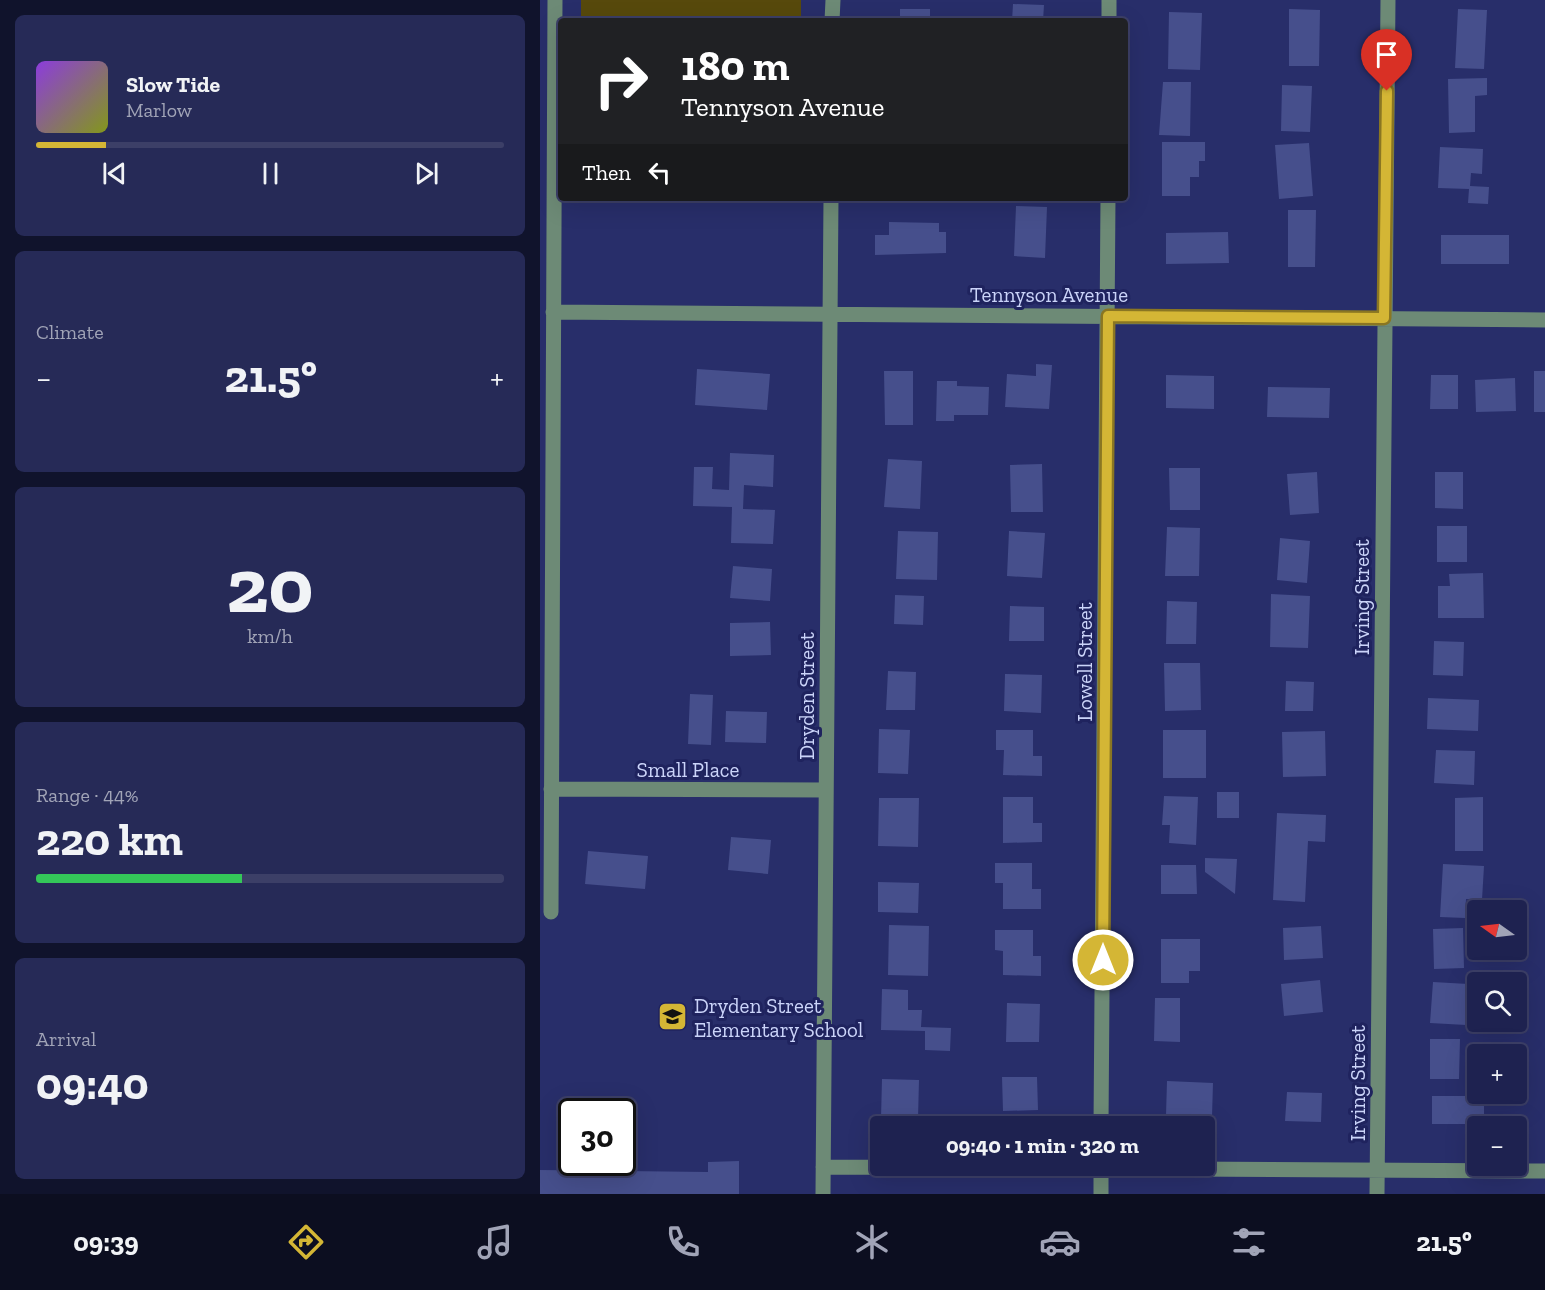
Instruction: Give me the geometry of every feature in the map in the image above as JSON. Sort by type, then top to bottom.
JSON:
[{"type":"street","points":[[551,912],[555,0]]},
{"type":"street","points":[[832,0],[832,18]]},
{"type":"street","points":[[1109,0],[1109,18]]},
{"type":"street","name":"Irving Street","points":[[1377,1194],[1388,0]]},
{"type":"street","name":"Dryden Street","points":[[823,1194],[831,201]]},
{"type":"street","name":"Lowell Street","points":[[1101,1116],[1108,201]]},
{"type":"street","name":"Tennyson Avenue","points":[[554,312],[1545,320]]},
{"type":"street","name":"Small Place","points":[[550,789],[826,790]]},
{"type":"street","points":[[824,1167],[870,1167]]},
{"type":"street","points":[[1215,1168],[1545,1171]]},
{"type":"street","points":[[1101,1176],[1101,1194]]},
{"type":"shaded area","points":[[581,0],[801,0],[801,18],[581,18]]},
{"type":"building","points":[[1013,4],[1044,5],[1043,18],[1012,18]]},
{"type":"building","points":[[900,9],[930,9],[930,18],[900,18]]},
{"type":"building","points":[[1289,9],[1320,10],[1319,66],[1289,66]]},
{"type":"building","points":[[1458,9],[1487,10],[1484,69],[1455,68]]},
{"type":"building","points":[[1169,12],[1202,13],[1200,70],[1168,69]]},
{"type":"building","points":[[1487,78],[1487,95],[1475,96],[1475,132],[1449,133],[1448,79]]},
{"type":"building","points":[[1163,82],[1191,82],[1190,136],[1159,135]]},
{"type":"building","points":[[1282,85],[1312,86],[1310,132],[1281,131]]},
{"type":"building","points":[[1162,142],[1205,142],[1205,161],[1199,161],[1199,177],[1190,177],[1190,196],[1162,196]]},
{"type":"building","points":[[1309,143],[1313,196],[1279,199],[1275,145]]},
{"type":"building","points":[[1440,147],[1483,149],[1482,174],[1471,173],[1470,186],[1489,187],[1488,204],[1468,203],[1469,189],[1438,188]]},
{"type":"building","points":[[1016,206],[1047,207],[1045,258],[1014,256]]},
{"type":"building","points":[[1288,210],[1316,210],[1315,267],[1288,267]]},
{"type":"building","points":[[889,222],[939,223],[939,232],[946,232],[946,253],[875,255],[875,235],[889,235]]},
{"type":"building","points":[[1228,232],[1229,263],[1166,264],[1166,233]]},
{"type":"building","points":[[1441,235],[1509,235],[1509,264],[1441,264]]},
{"type":"building","points":[[1036,364],[1052,365],[1049,409],[1005,407],[1007,374],[1036,376]]},
{"type":"building","points":[[697,369],[770,374],[767,410],[695,405]]},
{"type":"building","points":[[884,371],[913,371],[913,425],[885,425]]},
{"type":"building","points":[[1534,371],[1545,371],[1545,412],[1534,412]]},
{"type":"building","points":[[1166,375],[1214,376],[1214,409],[1166,408]]},
{"type":"building","points":[[1431,375],[1458,375],[1458,409],[1430,409]]},
{"type":"building","points":[[1515,378],[1516,411],[1476,412],[1475,380]]},
{"type":"building","points":[[937,381],[957,381],[957,386],[989,387],[988,415],[954,415],[954,421],[936,421]]},
{"type":"building","points":[[1268,387],[1330,388],[1329,418],[1267,417]]},
{"type":"building","points":[[730,453],[774,455],[773,487],[744,485],[743,509],[775,510],[773,544],[731,543],[732,507],[693,506],[694,467],[713,467],[712,489],[729,490]]},
{"type":"building","points":[[888,459],[922,461],[920,509],[884,507]]},
{"type":"building","points":[[1042,464],[1043,512],[1011,512],[1010,465]]},
{"type":"building","points":[[1169,468],[1200,468],[1200,510],[1170,510]]},
{"type":"building","points":[[1317,472],[1319,513],[1290,515],[1287,474]]},
{"type":"building","points":[[1435,472],[1463,472],[1463,509],[1435,508]]},
{"type":"building","points":[[1437,526],[1467,526],[1467,562],[1437,562]]},
{"type":"building","points":[[1167,527],[1200,528],[1199,576],[1165,576]]},
{"type":"building","points":[[898,531],[938,532],[937,580],[896,579]]},
{"type":"building","points":[[1009,531],[1045,533],[1042,578],[1007,576]]},
{"type":"building","points":[[1280,538],[1310,541],[1307,583],[1277,580]]},
{"type":"building","points":[[733,566],[772,569],[770,601],[730,598]]},
{"type":"building","points":[[1483,573],[1484,618],[1438,618],[1438,586],[1450,586],[1449,574]]},
{"type":"building","points":[[1271,594],[1310,596],[1308,648],[1270,647]]},
{"type":"building","points":[[895,595],[924,596],[923,625],[894,624]]},
{"type":"building","points":[[1167,601],[1197,602],[1196,644],[1166,644]]},
{"type":"building","points":[[1010,606],[1044,607],[1044,641],[1009,641]]},
{"type":"building","points":[[770,622],[771,655],[730,656],[730,623]]},
{"type":"building","points":[[1434,641],[1464,642],[1463,676],[1433,675]]},
{"type":"building","points":[[1164,663],[1200,663],[1201,710],[1165,711]]},
{"type":"building","points":[[888,671],[916,672],[915,710],[886,710]]},
{"type":"building","points":[[1005,674],[1042,675],[1041,713],[1004,711]]},
{"type":"building","points":[[1286,681],[1314,682],[1313,711],[1285,711]]},
{"type":"building","points":[[690,694],[713,695],[711,745],[688,744]]},
{"type":"building","points":[[1428,698],[1479,700],[1478,731],[1427,729]]},
{"type":"building","points":[[726,711],[767,712],[766,743],[725,742]]},
{"type":"building","points":[[879,729],[910,730],[908,774],[878,773]]},
{"type":"building","points":[[996,730],[1033,730],[1033,756],[1042,756],[1042,776],[1003,775],[1004,750],[996,750]]},
{"type":"building","points":[[1163,730],[1206,730],[1206,778],[1163,778]]},
{"type":"building","points":[[1325,731],[1326,776],[1283,777],[1282,732]]},
{"type":"building","points":[[1436,750],[1475,751],[1474,785],[1434,783]]},
{"type":"building","points":[[1217,792],[1239,792],[1239,818],[1217,818]]},
{"type":"building","points":[[1164,796],[1198,797],[1196,845],[1169,843],[1170,825],[1162,825]]},
{"type":"building","points":[[1003,797],[1033,797],[1033,823],[1042,823],[1042,842],[1003,843]]},
{"type":"building","points":[[1483,797],[1483,851],[1455,851],[1455,798]]},
{"type":"building","points":[[879,798],[919,798],[918,847],[878,846]]},
{"type":"building","points":[[1277,813],[1326,815],[1325,842],[1308,841],[1305,902],[1273,900]]},
{"type":"building","points":[[731,837],[771,840],[768,874],[728,870]]},
{"type":"building","points":[[588,851],[648,856],[645,889],[585,884]]},
{"type":"building","points":[[1205,858],[1237,859],[1235,894],[1205,872]]},
{"type":"building","points":[[995,863],[1032,863],[1032,889],[1041,889],[1041,909],[1003,909],[1003,883],[995,883]]},
{"type":"building","points":[[1443,864],[1484,866],[1482,900],[1466,899],[1465,918],[1440,917]]},
{"type":"building","points":[[1161,865],[1196,865],[1197,894],[1161,894]]},
{"type":"building","points":[[878,882],[919,883],[918,913],[878,912]]},
{"type":"building","points":[[889,925],[929,926],[928,976],[888,975]]},
{"type":"building","points":[[1321,926],[1323,958],[1284,960],[1283,928]]},
{"type":"building","points":[[1463,928],[1464,968],[1434,969],[1433,929]]},
{"type":"building","points":[[995,930],[1033,930],[1033,956],[1041,956],[1041,976],[1003,975],[1003,951],[995,950]]},
{"type":"building","points":[[1161,939],[1200,939],[1200,971],[1189,971],[1189,983],[1161,983]]},
{"type":"building","points":[[1320,980],[1323,1012],[1284,1016],[1281,984]]},
{"type":"building","points":[[1433,982],[1467,984],[1466,1025],[1430,1023]]},
{"type":"building","points":[[882,989],[908,990],[908,1010],[922,1010],[921,1027],[951,1028],[950,1051],[925,1050],[925,1031],[881,1030]]},
{"type":"building","points":[[1155,998],[1180,998],[1180,1042],[1154,1041]]},
{"type":"building","points":[[1007,1003],[1040,1004],[1039,1042],[1006,1042]]},
{"type":"building","points":[[1430,1039],[1460,1039],[1459,1079],[1430,1079]]},
{"type":"building","points":[[1002,1077],[1037,1077],[1038,1110],[1003,1111]]},
{"type":"building","points":[[882,1079],[919,1080],[918,1116],[881,1116]]},
{"type":"building","points":[[1167,1081],[1213,1083],[1212,1116],[1166,1115]]},
{"type":"building","points":[[1287,1092],[1322,1093],[1321,1122],[1285,1121]]},
{"type":"building","points":[[1432,1096],[1467,1096],[1467,1104],[1484,1104],[1484,1116],[1467,1116],[1467,1124],[1432,1124]]},
{"type":"building","points":[[739,1161],[739,1194],[540,1194],[540,1170],[558,1170],[558,1176],[636,1176],[636,1171],[708,1172],[708,1162]]},
{"type":"place","name":"Dryden Street Elementary School","points":[[673,1017]]},
{"type":"route","points":[[1103,960],[1108,316],[1384,318],[1387,91]]}]
